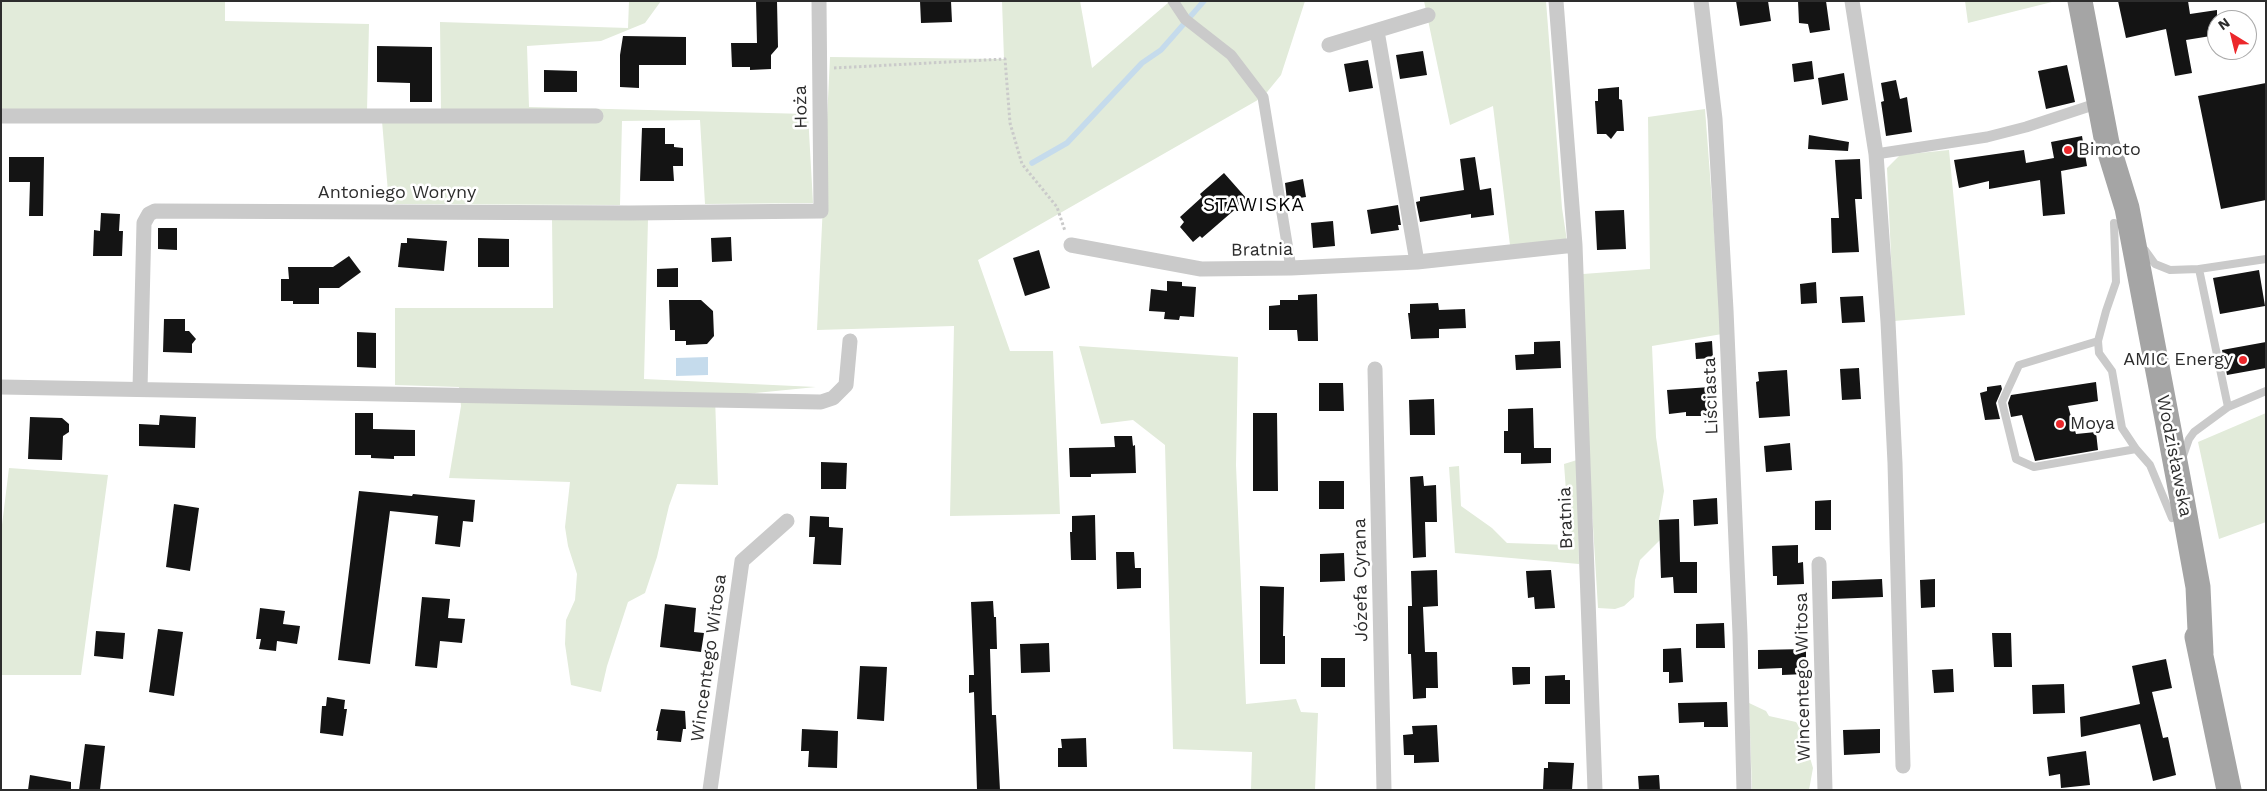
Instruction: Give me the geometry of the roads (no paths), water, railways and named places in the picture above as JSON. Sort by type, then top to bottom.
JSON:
[{"type":"main road","name":"Wodzisławska","points":[[2080,1],[2121,215],[2178,477],[2198,587],[2201,653]]},
{"type":"main road","name":"Wodzisławska","points":[[2121,215],[2184,589],[2201,653],[2228,790]]},
{"type":"street","name":"Hoża","points":[[820,1],[822,211]]},
{"type":"street","points":[[1173,1],[1188,21],[1232,55],[1263,97],[1291,268]]},
{"type":"street","name":"Bratnia","points":[[1556,1],[1575,245],[1595,790]]},
{"type":"street","name":"Liściasta","points":[[1701,1],[1715,119],[1726,300],[1740,634],[1744,790]]},
{"type":"street","points":[[1852,1],[1876,154],[1888,322],[1895,463],[1903,766]]},
{"type":"street","points":[[1329,45],[1428,15]]},
{"type":"street","points":[[1377,31],[1417,262]]},
{"type":"street","points":[[1876,154],[1987,137],[2026,127],[2099,103]]},
{"type":"street","points":[[1,116],[596,116]]},
{"type":"street","name":"Antoniego Woryny","points":[[140,389],[144,223],[149,214],[155,211],[630,213],[822,211]]},
{"type":"street","name":"Bratnia","points":[[1071,246],[1201,269],[1291,268],[1417,262],[1575,245]]},
{"type":"street","points":[[1,386],[821,402],[833,398],[846,385],[850,341]]},
{"type":"street","name":"Józefa Cyrana","points":[[1375,369],[1384,790]]},
{"type":"street","name":"Wincentego Witosa","points":[[710,790],[742,561],[787,521]]},
{"type":"street","name":"Wincentego Witosa","points":[[1819,564],[1825,790]]},
{"type":"lane","points":[[2121,215],[2152,262],[2170,270],[2199,269],[2266,259]]},
{"type":"lane","points":[[2121,215],[2116,282],[2098,341],[2099,353],[2112,371],[2122,428],[2136,449],[2150,465],[2172,518]]},
{"type":"lane","points":[[2199,269],[2228,407]]},
{"type":"lane","points":[[2098,341],[2019,365],[2002,402],[2016,459],[2034,467],[2136,449]]},
{"type":"lane","points":[[2178,477],[2189,439],[2194,432],[2228,407],[2266,391]]},
{"type":"water","points":[[708,357],[708,375],[676,376],[676,358]]},
{"type":"waterway","points":[[1032,163],[1067,143],[1142,63],[1161,50],[1204,1]]},
{"type":"place","name":"Bimoto","points":[[2068,150]]},
{"type":"place","name":"AMIC Energy","points":[[2243,360]]},
{"type":"place","name":"Moya","points":[[2060,424]]},
{"type":"district","name":"STAWISKA","points":[[1254,205]]}]
